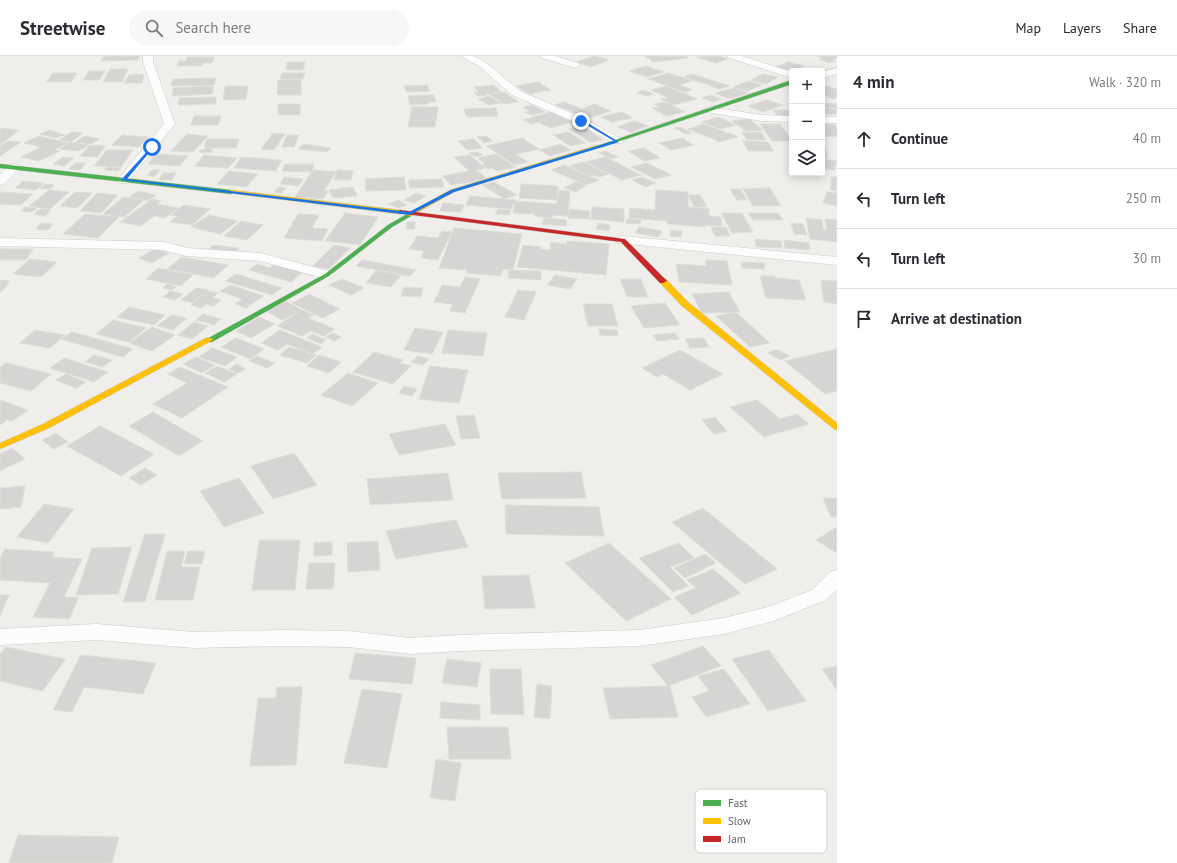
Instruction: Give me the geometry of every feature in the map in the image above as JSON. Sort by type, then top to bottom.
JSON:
[{"type":"street","points":[[123,180],[170,124],[148,62],[148,56]]},
{"type":"street","points":[[466,56],[482,64],[516,93],[581,121],[617,142]]},
{"type":"street","points":[[544,56],[575,65]]},
{"type":"street","points":[[732,56],[789,74]]},
{"type":"street","points":[[825,75],[837,71]]},
{"type":"street","points":[[825,75],[837,78]]},
{"type":"street","points":[[0,446],[46,426],[146,374],[327,275],[390,226],[410,213],[452,191],[617,142],[789,83]]},
{"type":"street","points":[[710,110],[762,118],[789,119]]},
{"type":"street","points":[[825,120],[837,120]]},
{"type":"street","points":[[0,166],[410,213],[623,240],[837,261]]},
{"type":"street","points":[[0,182],[14,168]]},
{"type":"street","points":[[623,240],[685,304],[837,427]]},
{"type":"street","points":[[0,242],[165,246],[186,252],[261,257],[327,275]]},
{"type":"street","points":[[0,636],[96,632],[194,640],[284,638],[348,639],[410,646],[489,642],[639,638],[724,626],[773,613],[819,594],[837,576]]},
{"type":"building","points":[[104,56],[140,56],[138,60],[101,61]]},
{"type":"building","points":[[594,56],[609,60],[591,67],[576,62]]},
{"type":"building","points":[[644,56],[685,56],[688,58],[654,62]]},
{"type":"building","points":[[719,56],[728,59],[716,63],[696,57]]},
{"type":"building","points":[[817,56],[837,56],[837,58],[831,60],[836,61],[829,63],[819,59],[823,58]]},
{"type":"building","points":[[187,57],[214,57],[212,63],[203,63],[202,66],[177,66],[179,61],[185,61]]},
{"type":"building","points":[[287,62],[305,62],[303,70],[286,70]]},
{"type":"building","points":[[788,62],[804,66],[799,68],[789,68],[789,70],[776,67]]},
{"type":"building","points":[[646,66],[664,72],[647,77],[629,71]]},
{"type":"building","points":[[110,69],[128,69],[122,82],[103,82]]},
{"type":"building","points":[[89,71],[105,71],[99,80],[83,80]]},
{"type":"building","points":[[53,73],[77,73],[71,82],[46,82]]},
{"type":"building","points":[[282,73],[305,73],[303,79],[280,79]]},
{"type":"building","points":[[669,73],[692,81],[679,85],[693,90],[685,92],[648,79]]},
{"type":"building","points":[[692,74],[720,83],[712,86],[684,77]]},
{"type":"building","points":[[763,74],[778,77],[766,84],[751,80]]},
{"type":"building","points":[[129,75],[144,75],[142,83],[124,83]]},
{"type":"building","points":[[216,78],[214,85],[171,86],[173,79]]},
{"type":"building","points":[[301,79],[301,95],[277,95],[278,80]]},
{"type":"building","points":[[749,81],[762,85],[747,91],[733,87]]},
{"type":"building","points":[[538,82],[551,90],[529,94],[516,86]]},
{"type":"building","points":[[721,83],[730,86],[720,89],[711,87]]},
{"type":"building","points":[[427,85],[430,91],[407,92],[403,86]]},
{"type":"building","points":[[494,85],[501,92],[478,96],[474,92],[479,92],[474,87]]},
{"type":"building","points":[[213,86],[213,94],[172,96],[173,88]]},
{"type":"building","points":[[225,86],[248,86],[246,99],[223,100]]},
{"type":"building","points":[[667,86],[697,99],[673,105],[661,99],[668,98],[651,90]]},
{"type":"building","points":[[825,86],[837,89],[837,97],[833,99],[825,96]]},
{"type":"building","points":[[734,88],[748,93],[729,99],[715,93]]},
{"type":"building","points":[[643,90],[654,94],[648,96],[637,93]]},
{"type":"building","points":[[504,92],[519,102],[504,104],[489,94]]},
{"type":"building","points":[[434,95],[436,102],[410,105],[408,96]]},
{"type":"building","points":[[710,95],[721,99],[713,102],[702,98]]},
{"type":"building","points":[[489,96],[501,103],[489,105],[478,99]]},
{"type":"building","points":[[216,97],[216,104],[178,105],[179,98]]},
{"type":"building","points":[[767,100],[783,105],[763,112],[747,106]]},
{"type":"building","points":[[564,102],[582,109],[594,104],[611,111],[589,118],[555,105]]},
{"type":"building","points":[[666,102],[685,112],[666,116],[652,108],[659,107],[654,104]]},
{"type":"building","points":[[825,103],[837,104],[837,108],[825,107]]},
{"type":"building","points":[[278,104],[300,104],[300,115],[278,115]]},
{"type":"building","points":[[532,105],[545,112],[531,115],[525,112],[530,111],[523,107]]},
{"type":"building","points":[[412,107],[438,107],[435,127],[408,127]]},
{"type":"building","points":[[496,108],[498,116],[467,117],[464,109]]},
{"type":"building","points":[[825,108],[837,109],[837,114],[825,114]]},
{"type":"building","points":[[773,110],[788,110],[789,112],[789,116],[778,117]]},
{"type":"building","points":[[551,112],[572,122],[551,128],[538,122],[531,124],[523,120]]},
{"type":"building","points":[[622,112],[633,118],[612,122],[601,117]]},
{"type":"building","points":[[194,116],[221,116],[218,125],[191,125]]},
{"type":"building","points":[[718,117],[736,125],[720,129],[702,122]]},
{"type":"building","points":[[749,119],[763,130],[746,131],[732,121]]},
{"type":"building","points":[[634,121],[648,126],[631,132],[617,127]]},
{"type":"building","points":[[703,124],[727,133],[708,137],[688,129]]},
{"type":"building","points":[[760,124],[780,124],[789,137],[789,141],[772,141]]},
{"type":"building","points":[[825,124],[835,125],[837,128],[837,137],[825,136]]},
{"type":"building","points":[[583,126],[603,140],[590,142],[569,129]]},
{"type":"building","points":[[680,127],[692,133],[686,134],[674,128]]},
{"type":"building","points":[[0,128],[19,130],[0,145]]},
{"type":"building","points":[[49,130],[65,135],[56,138],[40,134]]},
{"type":"building","points":[[72,132],[83,133],[71,142],[59,140]]},
{"type":"building","points":[[569,132],[586,143],[570,146],[553,135]]},
{"type":"building","points":[[742,132],[761,132],[766,140],[747,140]]},
{"type":"building","points":[[273,133],[285,134],[274,150],[261,149]]},
{"type":"building","points":[[729,133],[738,137],[719,142],[709,137]]},
{"type":"building","points":[[187,134],[208,136],[193,152],[171,151]]},
{"type":"building","points":[[122,135],[148,137],[139,147],[112,145]]},
{"type":"building","points":[[287,135],[299,135],[294,147],[282,147]]},
{"type":"building","points":[[39,136],[68,143],[54,150],[60,151],[39,161],[21,157],[41,147],[24,143]]},
{"type":"building","points":[[84,136],[100,139],[91,144],[75,142]]},
{"type":"building","points":[[486,136],[493,141],[484,143],[477,137]]},
{"type":"building","points":[[522,138],[539,149],[516,154],[528,162],[515,165],[486,146]]},
{"type":"building","points":[[682,138],[694,145],[671,150],[659,143]]},
{"type":"building","points":[[207,139],[239,139],[236,148],[204,148]]},
{"type":"building","points":[[474,139],[483,148],[467,150],[458,141]]},
{"type":"building","points":[[8,141],[21,142],[0,156],[0,146]]},
{"type":"building","points":[[743,141],[768,142],[773,151],[748,151]]},
{"type":"building","points":[[70,142],[89,145],[79,151],[60,149]]},
{"type":"building","points":[[303,144],[331,148],[327,152],[298,149]]},
{"type":"building","points":[[560,144],[571,150],[550,156],[539,150]]},
{"type":"building","points":[[90,145],[106,146],[97,157],[80,156]]},
{"type":"building","points":[[825,145],[828,158],[825,158]]},
{"type":"building","points":[[211,148],[213,152],[201,153],[199,150]]},
{"type":"building","points":[[644,148],[660,158],[644,161],[628,151]]},
{"type":"building","points":[[107,150],[133,150],[121,167],[94,166]]},
{"type":"building","points":[[605,151],[618,157],[612,159],[599,153]]},
{"type":"building","points":[[478,152],[483,155],[475,157],[469,153]]},
{"type":"building","points":[[156,154],[188,156],[180,166],[148,164]]},
{"type":"building","points":[[496,154],[516,167],[497,171],[492,168],[488,169],[482,165],[485,164],[478,158]]},
{"type":"building","points":[[204,155],[237,158],[228,168],[195,166]]},
{"type":"building","points":[[470,155],[485,168],[477,170],[487,179],[451,185],[442,176],[469,171],[454,157]]},
{"type":"building","points":[[63,157],[74,158],[64,166],[53,164]]},
{"type":"building","points":[[241,157],[282,160],[276,171],[234,168]]},
{"type":"building","points":[[605,157],[641,175],[622,180],[586,162]]},
{"type":"building","points":[[825,159],[837,161],[834,170],[825,168]]},
{"type":"building","points":[[583,162],[608,174],[599,177],[594,175],[590,176],[570,166]]},
{"type":"building","points":[[75,163],[86,163],[80,170],[69,169]]},
{"type":"building","points":[[647,163],[671,175],[655,179],[631,167]]},
{"type":"building","points":[[285,164],[314,164],[312,172],[282,171]]},
{"type":"building","points":[[564,165],[599,180],[586,185],[551,170]]},
{"type":"building","points":[[107,167],[121,168],[118,171],[104,170]]},
{"type":"building","points":[[152,170],[160,170],[155,176],[147,176]]},
{"type":"building","points":[[313,170],[336,172],[324,191],[328,191],[323,199],[295,197]]},
{"type":"building","points":[[337,170],[353,171],[351,180],[334,180]]},
{"type":"building","points":[[229,171],[258,174],[246,187],[217,184]]},
{"type":"building","points":[[163,173],[176,173],[172,180],[159,180]]},
{"type":"building","points":[[284,177],[303,179],[299,186],[280,184]]},
{"type":"building","points":[[404,177],[406,190],[366,191],[365,179]]},
{"type":"building","points":[[642,177],[656,183],[646,187],[632,180]]},
{"type":"building","points":[[831,177],[837,177],[837,191],[831,190]]},
{"type":"building","points":[[442,179],[444,187],[410,188],[408,180]]},
{"type":"building","points":[[23,181],[44,183],[36,190],[15,188]]},
{"type":"building","points":[[494,182],[517,195],[505,199],[482,185]]},
{"type":"building","points":[[575,182],[587,185],[576,192],[564,188]]},
{"type":"building","points":[[45,184],[54,185],[50,189],[40,188]]},
{"type":"building","points":[[521,184],[558,186],[557,200],[519,198]]},
{"type":"building","points":[[279,187],[286,188],[281,193],[274,192]]},
{"type":"building","points":[[353,187],[357,196],[333,198],[329,190]]},
{"type":"building","points":[[770,188],[781,206],[753,206],[743,189]]},
{"type":"building","points":[[730,189],[740,189],[747,200],[737,200]]},
{"type":"building","points":[[49,190],[69,192],[50,209],[29,206]]},
{"type":"building","points":[[559,190],[570,191],[568,216],[552,215],[552,218],[535,216],[535,214],[513,213],[515,201],[557,204]]},
{"type":"building","points":[[656,190],[688,192],[688,207],[709,209],[709,216],[721,217],[722,226],[705,225],[705,227],[667,224],[667,221],[629,218],[630,208],[655,210]]},
{"type":"building","points":[[138,191],[156,195],[148,201],[129,197]]},
{"type":"building","points":[[0,192],[33,194],[21,205],[0,204]]},
{"type":"building","points":[[75,192],[92,193],[77,208],[60,206]]},
{"type":"building","points":[[827,192],[837,193],[837,206],[823,203]]},
{"type":"building","points":[[97,193],[118,195],[101,213],[80,211]]},
{"type":"building","points":[[416,193],[426,196],[414,203],[404,200]]},
{"type":"building","points":[[688,195],[700,195],[707,207],[694,207]]},
{"type":"building","points":[[470,196],[515,200],[511,209],[466,205]]},
{"type":"building","points":[[123,197],[144,200],[124,217],[103,214]]},
{"type":"building","points":[[152,199],[161,201],[157,204],[178,208],[165,218],[154,216],[141,226],[120,222]]},
{"type":"building","points":[[398,200],[407,205],[398,208],[388,204]]},
{"type":"building","points":[[443,203],[464,205],[461,212],[440,211]]},
{"type":"building","points":[[183,205],[210,209],[192,225],[170,222],[177,216],[171,215]]},
{"type":"building","points":[[25,207],[37,208],[32,212],[21,211]]},
{"type":"building","points":[[592,207],[624,209],[624,222],[591,219]]},
{"type":"building","points":[[40,209],[51,210],[45,216],[34,214]]},
{"type":"building","points":[[498,209],[511,210],[509,215],[495,214]]},
{"type":"building","points":[[570,209],[590,211],[589,219],[568,218]]},
{"type":"building","points":[[345,213],[378,217],[360,245],[325,241]]},
{"type":"building","points":[[721,213],[742,213],[753,232],[732,233]]},
{"type":"building","points":[[748,213],[778,213],[783,220],[753,220]]},
{"type":"building","points":[[85,214],[119,217],[98,238],[63,234]]},
{"type":"building","points":[[298,214],[319,215],[312,228],[328,229],[322,241],[284,238]]},
{"type":"building","points":[[209,215],[238,221],[220,234],[191,227]]},
{"type":"building","points":[[544,218],[567,220],[566,226],[542,224]]},
{"type":"building","points":[[806,218],[822,220],[823,229],[827,230],[825,219],[837,220],[837,242],[810,239]]},
{"type":"building","points":[[627,219],[641,220],[640,224],[626,223]]},
{"type":"building","points":[[241,221],[263,225],[247,240],[224,236]]},
{"type":"building","points":[[407,222],[415,222],[415,229],[406,229]]},
{"type":"building","points":[[41,223],[53,224],[48,230],[36,229]]},
{"type":"building","points":[[598,223],[610,225],[609,231],[596,229]]},
{"type":"building","points":[[791,223],[803,224],[807,235],[794,234]]},
{"type":"building","points":[[639,227],[662,231],[658,237],[635,233]]},
{"type":"building","points":[[711,227],[726,227],[730,236],[715,236]]},
{"type":"building","points":[[454,228],[522,234],[513,270],[503,269],[501,276],[466,273],[467,270],[439,268]]},
{"type":"building","points":[[671,230],[682,231],[681,237],[670,236]]},
{"type":"building","points":[[442,231],[452,232],[438,260],[421,258],[424,251],[409,249],[417,236],[438,238]]},
{"type":"building","points":[[755,239],[781,241],[782,248],[756,247]]},
{"type":"building","points":[[784,240],[809,243],[810,250],[785,248]]},
{"type":"building","points":[[567,241],[609,244],[606,275],[517,267],[523,245],[541,247],[540,249],[550,250],[551,242],[566,244]]},
{"type":"building","points":[[213,245],[239,248],[234,254],[208,250]]},
{"type":"building","points":[[334,245],[350,248],[329,269],[313,266]]},
{"type":"building","points":[[0,249],[33,249],[26,260],[0,260]]},
{"type":"building","points":[[155,249],[169,253],[152,263],[139,258]]},
{"type":"building","points":[[182,257],[228,265],[214,278],[167,269]]},
{"type":"building","points":[[30,259],[57,262],[41,277],[13,274]]},
{"type":"building","points":[[362,260],[416,270],[410,276],[356,266]]},
{"type":"building","points":[[706,260],[727,261],[732,285],[679,282],[676,264],[706,266]]},
{"type":"building","points":[[741,262],[764,263],[765,269],[742,268]]},
{"type":"building","points":[[257,264],[270,268],[275,264],[303,272],[291,282],[249,270]]},
{"type":"building","points":[[158,268],[193,275],[181,286],[146,279]]},
{"type":"building","points":[[376,270],[401,275],[391,287],[366,283]]},
{"type":"building","points":[[509,270],[541,271],[541,280],[508,278]]},
{"type":"building","points":[[236,274],[282,288],[272,295],[225,281]]},
{"type":"building","points":[[555,275],[577,279],[570,289],[547,285]]},
{"type":"building","points":[[760,276],[775,276],[775,278],[799,280],[806,300],[766,298]]},
{"type":"building","points":[[465,277],[480,279],[465,313],[450,311],[453,304],[434,302],[442,285],[460,287]]},
{"type":"building","points":[[342,279],[364,288],[351,295],[329,285]]},
{"type":"building","points":[[620,279],[641,279],[648,297],[627,297]]},
{"type":"building","points":[[0,280],[10,281],[0,293]]},
{"type":"building","points":[[821,280],[837,281],[837,304],[824,302]]},
{"type":"building","points":[[167,284],[176,287],[172,290],[163,288]]},
{"type":"building","points":[[231,285],[264,296],[246,308],[235,304],[242,299],[220,291]]},
{"type":"building","points":[[404,287],[423,288],[421,297],[401,296]]},
{"type":"building","points":[[196,288],[208,290],[193,303],[181,300]]},
{"type":"building","points":[[518,290],[536,292],[524,320],[505,317]]},
{"type":"building","points":[[170,291],[183,294],[175,300],[163,297]]},
{"type":"building","points":[[208,291],[218,293],[213,298],[221,300],[214,306],[206,304],[201,308],[191,305]]},
{"type":"building","points":[[729,292],[740,312],[702,313],[692,294]]},
{"type":"building","points":[[309,294],[340,309],[323,318],[292,303]]},
{"type":"building","points":[[286,301],[302,310],[282,320],[266,311]]},
{"type":"building","points":[[665,303],[680,325],[644,328],[631,306]]},
{"type":"building","points":[[583,304],[612,304],[618,326],[588,326]]},
{"type":"building","points":[[129,307],[165,315],[154,325],[117,317]]},
{"type":"building","points":[[302,310],[314,315],[308,318],[335,329],[324,336],[311,331],[302,336],[277,326]]},
{"type":"building","points":[[736,312],[770,343],[750,347],[716,316]]},
{"type":"building","points":[[203,314],[221,319],[214,325],[196,320]]},
{"type":"building","points":[[171,315],[187,318],[173,330],[157,326]]},
{"type":"building","points":[[259,317],[275,324],[251,338],[236,331]]},
{"type":"building","points":[[113,320],[146,328],[129,342],[96,334]]},
{"type":"building","points":[[194,322],[208,326],[192,339],[178,335]]},
{"type":"building","points":[[152,327],[175,335],[152,351],[129,343]]},
{"type":"building","points":[[415,328],[443,332],[432,354],[404,350]]},
{"type":"building","points":[[599,329],[617,330],[618,336],[600,335]]},
{"type":"building","points":[[35,330],[65,335],[50,348],[20,343]]},
{"type":"building","points":[[280,330],[322,347],[313,354],[287,344],[278,350],[261,343]]},
{"type":"building","points":[[448,330],[487,333],[483,356],[442,353]]},
{"type":"building","points":[[72,332],[133,349],[123,357],[61,339]]},
{"type":"building","points":[[333,333],[341,337],[334,341],[326,337]]},
{"type":"building","points":[[675,333],[679,339],[657,341],[653,335]]},
{"type":"building","points":[[312,334],[326,340],[321,344],[307,338]]},
{"type":"building","points":[[236,338],[264,349],[250,359],[221,347]]},
{"type":"building","points":[[704,338],[709,347],[690,348],[685,339]]},
{"type":"building","points":[[289,347],[316,355],[307,363],[280,355]]},
{"type":"building","points":[[212,348],[237,357],[225,366],[199,357]]},
{"type":"building","points":[[776,349],[790,356],[781,360],[768,353]]},
{"type":"building","points":[[837,349],[837,391],[825,394],[785,361]]},
{"type":"building","points":[[680,350],[723,374],[690,390],[663,374],[657,377],[642,368]]},
{"type":"building","points":[[374,352],[403,360],[400,363],[411,366],[393,384],[353,372]]},
{"type":"building","points":[[94,355],[112,360],[102,367],[85,362]]},
{"type":"building","points":[[319,355],[341,362],[329,373],[307,366]]},
{"type":"building","points":[[257,356],[275,363],[267,368],[249,361]]},
{"type":"building","points":[[418,356],[429,359],[423,365],[411,362]]},
{"type":"building","points":[[196,357],[215,365],[202,373],[183,364]]},
{"type":"building","points":[[64,358],[108,372],[94,382],[50,368]]},
{"type":"building","points":[[6,363],[51,374],[31,391],[0,383],[0,367]]},
{"type":"building","points":[[237,364],[246,369],[237,373],[229,369]]},
{"type":"building","points":[[217,366],[237,374],[224,382],[205,373]]},
{"type":"building","points":[[430,366],[468,370],[459,403],[419,399]]},
{"type":"building","points":[[180,367],[228,387],[182,418],[153,404],[187,383],[168,374]]},
{"type":"building","points":[[348,373],[378,383],[352,406],[321,395]]},
{"type":"building","points":[[66,374],[86,382],[76,388],[56,380]]},
{"type":"building","points":[[404,386],[417,389],[412,396],[399,393]]},
{"type":"building","points":[[0,400],[28,410],[12,421],[7,420],[0,425]]},
{"type":"building","points":[[757,400],[780,419],[797,414],[809,424],[764,437],[730,407]]},
{"type":"building","points":[[153,412],[203,441],[179,456],[129,426]]},
{"type":"building","points":[[474,415],[480,438],[461,439],[456,416]]},
{"type":"building","points":[[715,417],[727,431],[714,434],[702,420]]},
{"type":"building","points":[[445,424],[456,445],[399,455],[389,434]]},
{"type":"building","points":[[100,426],[154,454],[121,476],[67,446]]},
{"type":"building","points":[[56,433],[68,442],[54,449],[42,440]]},
{"type":"building","points":[[12,448],[25,459],[0,471],[0,454]]},
{"type":"building","points":[[294,453],[317,485],[273,499],[251,466]]},
{"type":"building","points":[[145,468],[157,475],[141,485],[129,478]]},
{"type":"building","points":[[581,472],[586,498],[502,499],[498,473]]},
{"type":"building","points":[[448,473],[453,500],[370,505],[367,479]]},
{"type":"building","points":[[239,478],[264,513],[224,527],[200,491]]},
{"type":"building","points":[[25,486],[21,507],[0,509],[0,488]]},
{"type":"building","points":[[823,498],[837,498],[837,517],[831,517]]},
{"type":"building","points":[[44,504],[74,509],[48,543],[17,537]]},
{"type":"building","points":[[505,505],[599,507],[604,536],[506,534]]},
{"type":"building","points":[[703,508],[777,569],[745,584],[672,522]]},
{"type":"building","points":[[456,520],[468,547],[396,559],[386,531]]},
{"type":"building","points":[[837,527],[837,553],[816,540]]},
{"type":"building","points":[[145,534],[165,534],[145,602],[123,602]]},
{"type":"building","points":[[259,540],[300,540],[295,590],[252,590]]},
{"type":"building","points":[[378,541],[380,570],[348,572],[347,543]]},
{"type":"building","points":[[332,542],[332,555],[314,556],[314,543]]},
{"type":"building","points":[[609,543],[671,599],[626,621],[565,563]]},
{"type":"building","points":[[679,543],[694,558],[670,567],[689,586],[673,592],[639,558]]},
{"type":"building","points":[[132,547],[118,594],[76,595],[92,548]]},
{"type":"building","points":[[5,549],[54,552],[52,557],[82,559],[64,597],[79,597],[69,619],[33,617],[50,583],[0,580],[0,558]]},
{"type":"building","points":[[167,551],[185,551],[181,567],[200,567],[193,600],[155,600]]},
{"type":"building","points":[[188,551],[205,551],[202,564],[184,564]]},
{"type":"building","points":[[705,554],[716,563],[685,578],[674,568]]},
{"type":"building","points":[[309,563],[335,563],[333,589],[306,589]]},
{"type":"building","points":[[713,569],[741,593],[692,615],[674,597],[696,588],[687,580]]},
{"type":"building","points":[[529,575],[535,608],[485,609],[482,576]]},
{"type":"building","points":[[0,595],[9,595],[0,616]]},
{"type":"building","points":[[703,646],[721,666],[668,686],[651,665]]},
{"type":"building","points":[[6,647],[65,659],[43,691],[0,681],[0,654]]},
{"type":"building","points":[[769,650],[806,701],[768,711],[732,659]]},
{"type":"building","points":[[355,653],[416,658],[412,684],[349,679]]},
{"type":"building","points":[[81,655],[156,663],[143,694],[84,687],[72,712],[53,710]]},
{"type":"building","points":[[447,659],[481,663],[477,687],[442,683]]},
{"type":"building","points":[[837,666],[837,690],[822,669]]},
{"type":"building","points":[[490,669],[521,669],[524,715],[491,714]]},
{"type":"building","points":[[724,669],[750,704],[706,717],[692,697],[709,691],[698,676]]},
{"type":"building","points":[[537,684],[552,686],[550,719],[534,717]]},
{"type":"building","points":[[670,686],[678,717],[610,719],[603,688]]},
{"type":"building","points":[[277,687],[302,687],[296,765],[250,766],[258,698],[276,698]]},
{"type":"building","points":[[362,689],[402,694],[387,768],[344,763]]},
{"type":"building","points":[[441,702],[480,705],[480,720],[440,718]]},
{"type":"building","points":[[447,727],[508,727],[511,759],[449,759]]},
{"type":"building","points":[[436,759],[461,763],[455,801],[430,798]]},
{"type":"building","points":[[18,835],[119,837],[112,863],[9,863]]},
{"type":"traffic: fast","points":[[600,146],[789,83]]},
{"type":"traffic: fast","points":[[0,166],[231,192]]},
{"type":"traffic: fast","points":[[209,340],[327,275],[390,226],[409,215]]},
{"type":"traffic: slow","points":[[409,215],[452,191],[600,146]]},
{"type":"traffic: slow","points":[[231,192],[400,212]]},
{"type":"traffic: slow","points":[[663,281],[685,304],[837,427]]},
{"type":"traffic: slow","points":[[0,446],[46,426],[209,340]]},
{"type":"traffic: jam","points":[[400,212],[623,240],[663,281]]},
{"type":"route","points":[[152,147],[123,180],[410,213],[452,191],[562,157],[617,142],[581,121]]}]
